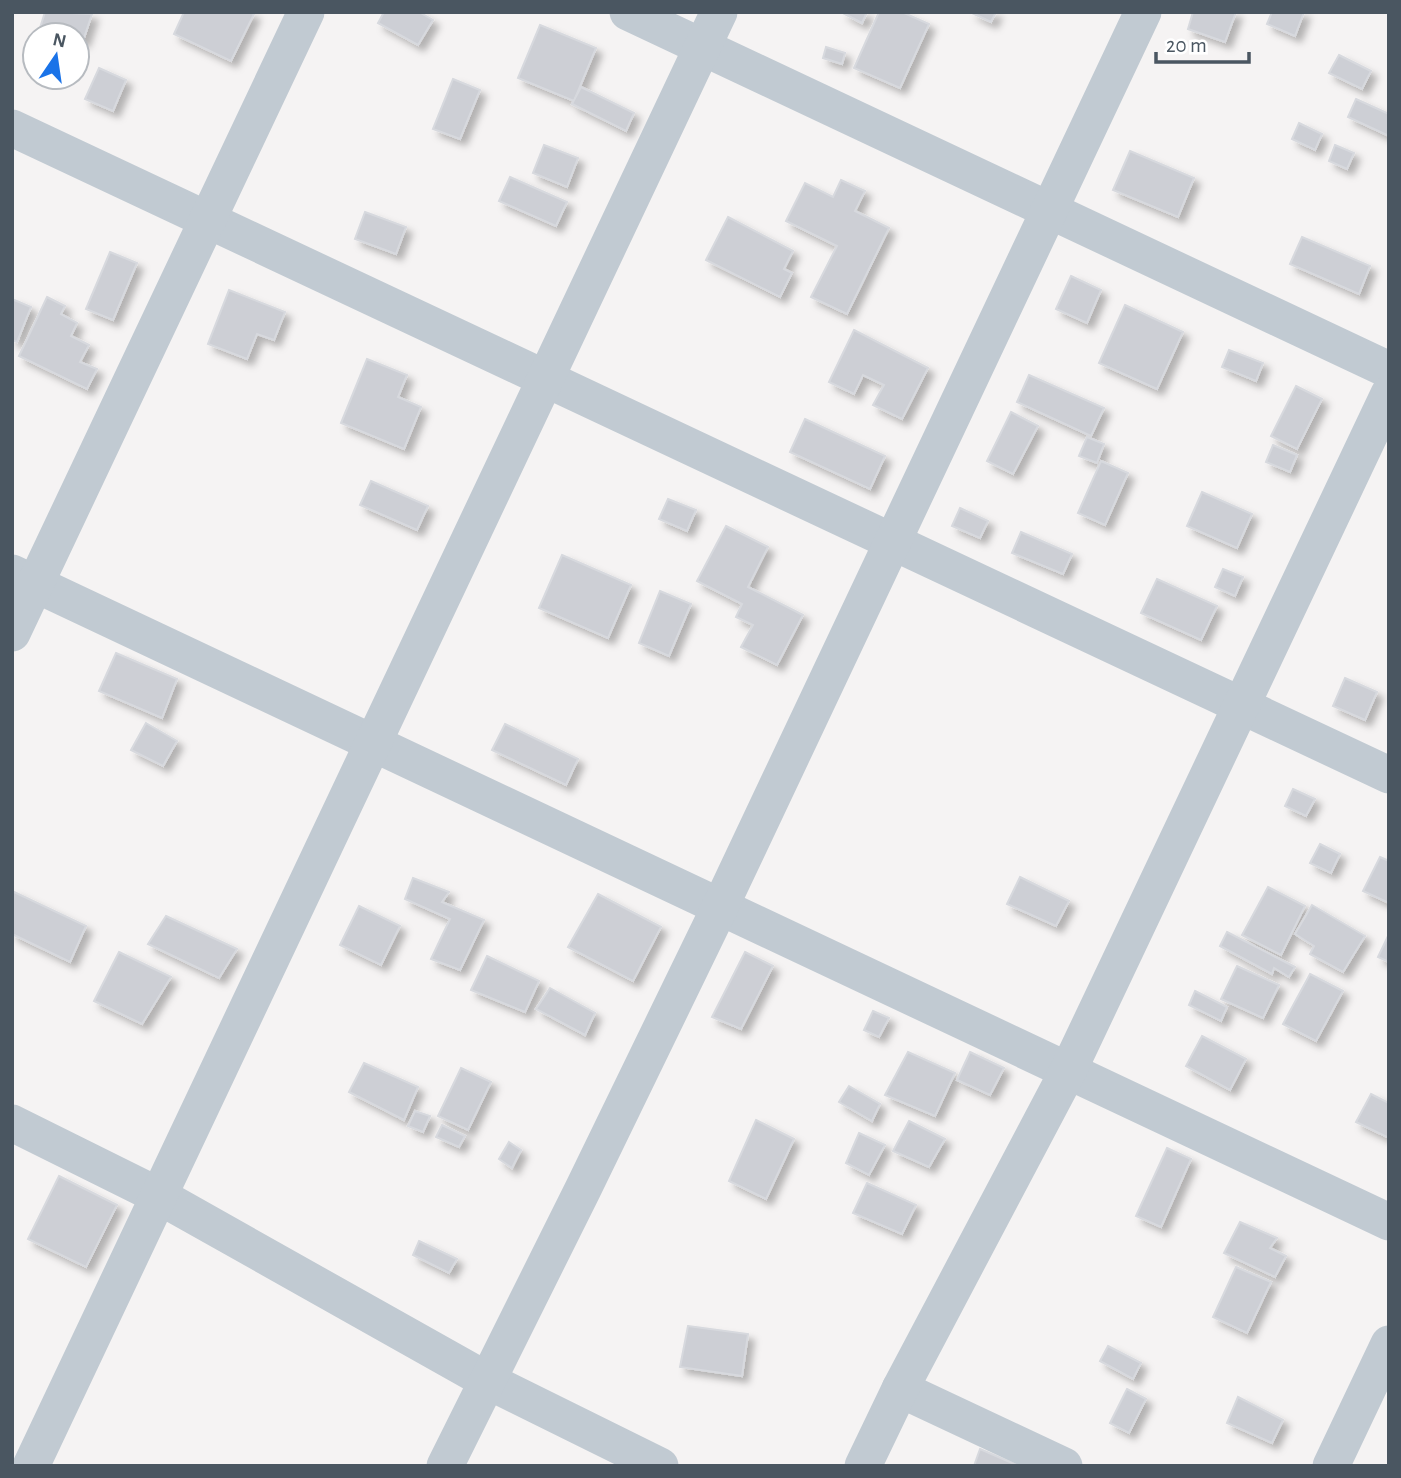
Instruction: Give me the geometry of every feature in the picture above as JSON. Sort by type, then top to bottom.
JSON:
[{"type":"street","points":[[12,633],[24,579],[208,220],[306,12]]},
{"type":"street","points":[[628,12],[1389,370]]},
{"type":"street","points":[[31,1466],[719,12]]},
{"type":"street","points":[[445,1466],[720,907],[1143,12]]},
{"type":"street","points":[[12,128],[1389,775]]},
{"type":"street","points":[[863,1466],[900,1389],[1068,1071],[1389,394]]},
{"type":"street","points":[[24,579],[1389,1222]]},
{"type":"street","points":[[12,1122],[159,1196],[488,1381],[660,1466]]},
{"type":"street","points":[[1331,1466],[1389,1344]]},
{"type":"street","points":[[900,1389],[1064,1466]]},
{"type":"building","points":[[45,12],[92,14],[90,21],[42,21]]},
{"type":"building","points":[[184,12],[254,14],[231,61],[174,34]]},
{"type":"building","points":[[384,12],[419,12],[433,20],[418,45],[378,23]]},
{"type":"building","points":[[841,12],[867,12],[862,23]]},
{"type":"building","points":[[879,12],[902,12],[929,24],[900,88],[854,68]]},
{"type":"building","points":[[970,12],[996,12],[991,22]]},
{"type":"building","points":[[1193,12],[1236,12],[1225,42],[1188,29]]},
{"type":"building","points":[[1272,12],[1304,12],[1295,36],[1267,24]]},
{"type":"building","points":[[540,25],[596,48],[574,101],[518,78]]},
{"type":"building","points":[[826,47],[845,53],[842,64],[823,58]]},
{"type":"building","points":[[1339,55],[1371,71],[1362,89],[1329,73]]},
{"type":"building","points":[[99,68],[126,80],[113,111],[85,99],[91,91]]},
{"type":"building","points":[[453,79],[480,90],[460,139],[433,129]]},
{"type":"building","points":[[581,87],[634,113],[626,131],[572,104]]},
{"type":"building","points":[[1356,99],[1389,114],[1389,136],[1348,117]]},
{"type":"building","points":[[1299,123],[1322,134],[1315,150],[1292,139]]},
{"type":"building","points":[[544,145],[578,158],[567,187],[533,173]]},
{"type":"building","points":[[1335,145],[1354,153],[1347,169],[1329,161]]},
{"type":"building","points":[[1130,151],[1194,178],[1178,217],[1113,190]]},
{"type":"building","points":[[510,177],[567,202],[556,226],[499,201]]},
{"type":"building","points":[[841,180],[865,191],[855,211],[889,228],[847,314],[811,297],[837,246],[786,221],[805,183],[833,197]]},
{"type":"building","points":[[365,212],[406,227],[396,254],[355,239]]},
{"type":"building","points":[[728,217],[793,251],[784,269],[792,273],[780,297],[706,260]]},
{"type":"building","points":[[1302,237],[1370,266],[1359,294],[1290,264]]},
{"type":"building","points":[[110,252],[137,263],[113,320],[86,309]]},
{"type":"building","points":[[1071,276],[1101,290],[1087,323],[1056,309]]},
{"type":"building","points":[[229,290],[285,312],[274,340],[257,334],[247,359],[208,344]]},
{"type":"building","points":[[47,297],[65,306],[61,314],[77,323],[71,336],[89,345],[80,362],[97,369],[87,389],[19,356]]},
{"type":"building","points":[[12,299],[31,307],[17,342],[12,340]]},
{"type":"building","points":[[1125,305],[1183,332],[1157,389],[1099,363]]},
{"type":"building","points":[[854,330],[928,368],[902,419],[873,405],[884,385],[863,375],[854,394],[829,382]]},
{"type":"building","points":[[1229,350],[1263,363],[1256,381],[1222,367]]},
{"type":"building","points":[[367,359],[407,375],[398,397],[421,407],[404,449],[341,423]]},
{"type":"building","points":[[1029,375],[1104,408],[1091,436],[1017,402]]},
{"type":"building","points":[[1296,386],[1322,399],[1297,449],[1271,436]]},
{"type":"building","points":[[1011,412],[1038,426],[1013,474],[987,461]]},
{"type":"building","points":[[805,419],[885,456],[870,489],[790,452]]},
{"type":"building","points":[[1087,437],[1104,444],[1097,463],[1079,456]]},
{"type":"building","points":[[1273,445],[1297,455],[1290,472],[1266,462]]},
{"type":"building","points":[[1101,461],[1128,473],[1105,525],[1078,513]]},
{"type":"building","points":[[371,481],[428,506],[417,530],[360,505]]},
{"type":"building","points":[[1202,492],[1252,514],[1237,548],[1187,526]]},
{"type":"building","points":[[668,499],[696,510],[687,531],[659,519]]},
{"type":"building","points":[[960,508],[988,521],[980,538],[952,526]]},
{"type":"building","points":[[726,526],[768,547],[748,587],[803,615],[777,665],[741,647],[753,625],[736,617],[742,604],[697,581]]},
{"type":"building","points":[[1021,532],[1072,554],[1063,574],[1012,553]]},
{"type":"building","points":[[562,555],[631,585],[608,638],[539,608]]},
{"type":"building","points":[[1223,569],[1243,577],[1235,596],[1215,587]]},
{"type":"building","points":[[1157,579],[1217,606],[1201,640],[1141,613]]},
{"type":"building","points":[[660,591],[691,604],[669,656],[639,643]]},
{"type":"building","points":[[116,653],[177,679],[162,718],[99,691]]},
{"type":"building","points":[[1345,678],[1377,692],[1365,720],[1333,706]]},
{"type":"building","points":[[146,723],[177,741],[163,766],[131,750]]},
{"type":"building","points":[[505,724],[578,759],[566,785],[492,750]]},
{"type":"building","points":[[1293,789],[1315,799],[1306,816],[1285,806]]},
{"type":"building","points":[[1320,844],[1340,854],[1331,873],[1310,863]]},
{"type":"building","points":[[1380,857],[1389,861],[1389,903],[1363,891]]},
{"type":"building","points":[[1020,877],[1069,901],[1056,926],[1007,904]]},
{"type":"building","points":[[413,878],[449,892],[442,902],[484,920],[460,970],[431,959],[450,919],[405,899]]},
{"type":"building","points":[[1268,887],[1305,906],[1281,955],[1242,935]]},
{"type":"building","points":[[12,891],[86,926],[70,962],[12,934]]},
{"type":"building","points":[[598,894],[661,927],[633,981],[568,947]]},
{"type":"building","points":[[1312,905],[1365,936],[1343,972],[1310,954],[1314,946],[1295,934]]},
{"type":"building","points":[[359,906],[400,926],[381,965],[340,945]]},
{"type":"building","points":[[166,916],[237,949],[219,978],[148,944]]},
{"type":"building","points":[[1227,932],[1295,967],[1289,977],[1274,968],[1272,974],[1220,946]]},
{"type":"building","points":[[1389,934],[1389,962],[1378,957]]},
{"type":"building","points":[[119,952],[171,977],[142,1024],[94,1001]]},
{"type":"building","points":[[745,952],[773,966],[741,1029],[712,1017]]},
{"type":"building","points":[[487,956],[539,981],[525,1012],[471,990]]},
{"type":"building","points":[[1237,966],[1279,985],[1263,1018],[1221,999]]},
{"type":"building","points":[[1310,974],[1343,991],[1316,1041],[1283,1024]]},
{"type":"building","points":[[550,988],[595,1013],[585,1035],[536,1009]]},
{"type":"building","points":[[1195,991],[1227,1007],[1221,1021],[1189,1005]]},
{"type":"building","points":[[873,1011],[889,1018],[879,1037],[864,1030]]},
{"type":"building","points":[[1202,1036],[1246,1059],[1230,1090],[1186,1066]]},
{"type":"building","points":[[908,1052],[955,1073],[935,1116],[885,1095]]},
{"type":"building","points":[[970,1052],[1004,1068],[990,1095],[957,1080]]},
{"type":"building","points":[[364,1063],[418,1087],[404,1120],[349,1092]]},
{"type":"building","points":[[461,1068],[491,1082],[468,1130],[438,1116]]},
{"type":"building","points":[[849,1086],[880,1104],[872,1121],[839,1102]]},
{"type":"building","points":[[1371,1094],[1389,1103],[1389,1138],[1356,1122]]},
{"type":"building","points":[[415,1111],[430,1116],[423,1132],[408,1126]]},
{"type":"building","points":[[756,1120],[794,1139],[766,1199],[729,1181]]},
{"type":"building","points":[[909,1121],[945,1139],[929,1167],[893,1151]]},
{"type":"building","points":[[442,1125],[465,1136],[459,1147],[436,1137]]},
{"type":"building","points":[[859,1133],[885,1145],[869,1175],[846,1163]]},
{"type":"building","points":[[509,1142],[521,1150],[512,1168],[499,1159]]},
{"type":"building","points":[[1167,1148],[1191,1159],[1161,1227],[1136,1216]]},
{"type":"building","points":[[59,1176],[117,1205],[86,1267],[28,1239]]},
{"type":"building","points":[[867,1183],[916,1205],[902,1234],[853,1213]]},
{"type":"building","points":[[1240,1222],[1277,1238],[1270,1248],[1286,1256],[1275,1277],[1224,1253]]},
{"type":"building","points":[[419,1241],[457,1259],[449,1273],[413,1255]]},
{"type":"building","points":[[1236,1267],[1271,1282],[1247,1333],[1213,1317]]},
{"type":"building","points":[[688,1326],[748,1334],[742,1376],[680,1367]]},
{"type":"building","points":[[1108,1346],[1141,1363],[1133,1379],[1100,1361]]},
{"type":"building","points":[[1127,1389],[1146,1399],[1129,1433],[1110,1423]]},
{"type":"building","points":[[1238,1397],[1283,1420],[1272,1443],[1227,1423]]},
{"type":"building","points":[[980,1449],[1019,1466],[974,1466]]}]
